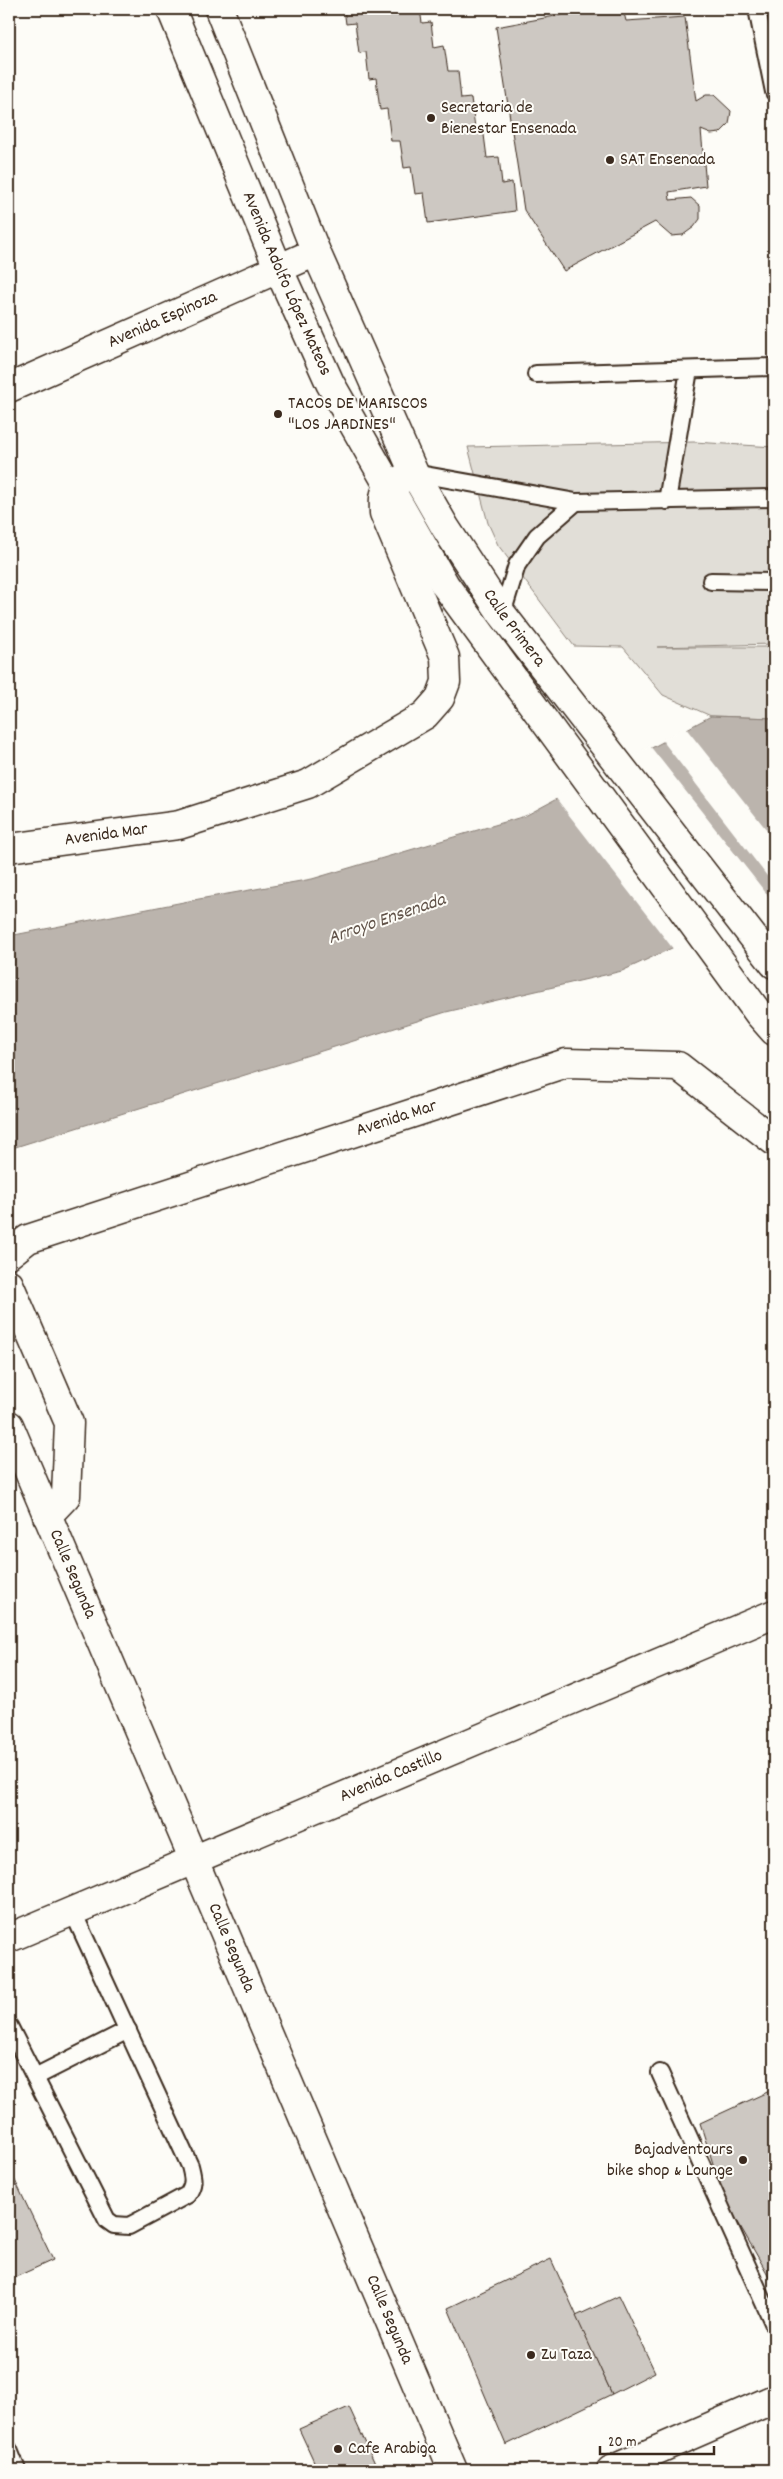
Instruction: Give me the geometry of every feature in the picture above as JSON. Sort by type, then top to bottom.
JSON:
[{"type":"street","name":"Avenida Adolfo López Mateos","points":[[171,9],[279,270],[330,383],[444,584],[489,648]]},
{"type":"street","points":[[219,9],[316,252]]},
{"type":"street","name":"Avenida Espinoza","points":[[9,388],[316,252]]},
{"type":"street","name":"Calle Primera","points":[[316,252],[414,473],[445,527],[502,614],[774,964]]},
{"type":"street","points":[[388,486],[414,473]]},
{"type":"street","name":"Avenida Mar","points":[[9,848],[179,825],[308,784],[425,715],[440,698],[446,682],[445,657],[384,513],[383,496],[388,486]]},
{"type":"street","name":"Calle Primera","points":[[489,648],[767,1022]]},
{"type":"street","name":"Avenida Mar","points":[[9,1254],[28,1239],[566,1063],[678,1066],[774,1141]]},
{"type":"street","points":[[9,1284],[69,1423],[66,1496],[47,1516]]},
{"type":"street","name":"Calle Segunda","points":[[9,1425],[453,2470]]},
{"type":"street","name":"Avenida Castillo","points":[[9,1938],[774,1614]]},
{"type":"street","points":[[610,2470],[774,2399]]},
{"type":"lane","points":[[757,9],[774,92]]},
{"type":"lane","points":[[536,374],[774,367]]},
{"type":"lane","points":[[667,500],[689,370]]},
{"type":"lane","points":[[414,473],[576,502],[774,498]]},
{"type":"lane","points":[[502,614],[517,565],[537,536],[576,502]]},
{"type":"lane","points":[[711,581],[774,582]]},
{"type":"lane","points":[[9,2026],[107,2220],[114,2225],[129,2226],[187,2195],[192,2188],[194,2180],[190,2166],[73,1912]]},
{"type":"lane","points":[[34,2077],[128,2030]]},
{"type":"lane","points":[[660,2074],[774,2325]]},
{"type":"lane","points":[[9,2450],[17,2470]]},
{"type":"shaded area","points":[[694,442],[774,447],[774,644],[657,647],[774,647],[774,718],[711,716],[663,695],[623,647],[574,646],[498,545],[488,523],[468,447]]},
{"type":"water","name":"Arroyo Ensenada","points":[[711,716],[774,718],[774,901],[622,971],[446,1012],[9,1149],[9,936],[312,879],[525,816]]},
{"type":"pier","points":[[685,727],[774,839],[774,885],[662,740]]},
{"type":"pier","points":[[650,746],[774,903],[674,950],[555,797]]},
{"type":"building","name":"Secretaria de Bienestar Ensenada","points":[[344,9],[420,9],[422,23],[431,22],[434,47],[444,45],[448,71],[458,71],[461,99],[471,98],[475,128],[483,127],[487,158],[499,157],[502,184],[512,182],[515,211],[428,223],[424,193],[415,194],[411,167],[404,168],[400,141],[391,141],[387,109],[380,110],[376,78],[369,79],[366,52],[359,53],[355,23],[346,24]]},
{"type":"building","name":"SAT Ensenada","points":[[593,9],[623,9],[626,21],[685,17],[696,101],[706,95],[714,95],[731,111],[729,124],[720,133],[711,134],[701,130],[706,186],[669,192],[670,200],[691,198],[700,206],[700,219],[694,227],[683,235],[671,236],[655,222],[564,271],[524,210],[496,27]]},
{"type":"building","name":"Bajadventours bike shop & Lounge","points":[[774,2089],[774,2285],[724,2198],[700,2123]]},
{"type":"building","points":[[9,2168],[53,2260],[9,2280]]},
{"type":"building","name":"Zu Taza","points":[[551,2259],[612,2394],[506,2445],[448,2308]]},
{"type":"building","points":[[619,2296],[655,2372],[612,2394],[576,2316]]},
{"type":"building","name":"Cafe Arabiga","points":[[349,2407],[378,2470],[318,2470],[299,2429]]},
{"type":"place","name":"Secretaria de Bienestar Ensenada","points":[[431,118]]},
{"type":"place","name":"SAT Ensenada","points":[[610,160]]},
{"type":"place","name":"TACOS DE MARISCOS \"LOS JARDINES\"","points":[[278,414]]},
{"type":"place","name":"Bajadventours bike shop & Lounge","points":[[743,2160]]},
{"type":"place","name":"Zu Taza","points":[[531,2355]]},
{"type":"place","name":"Cafe Arabiga","points":[[338,2449]]}]
